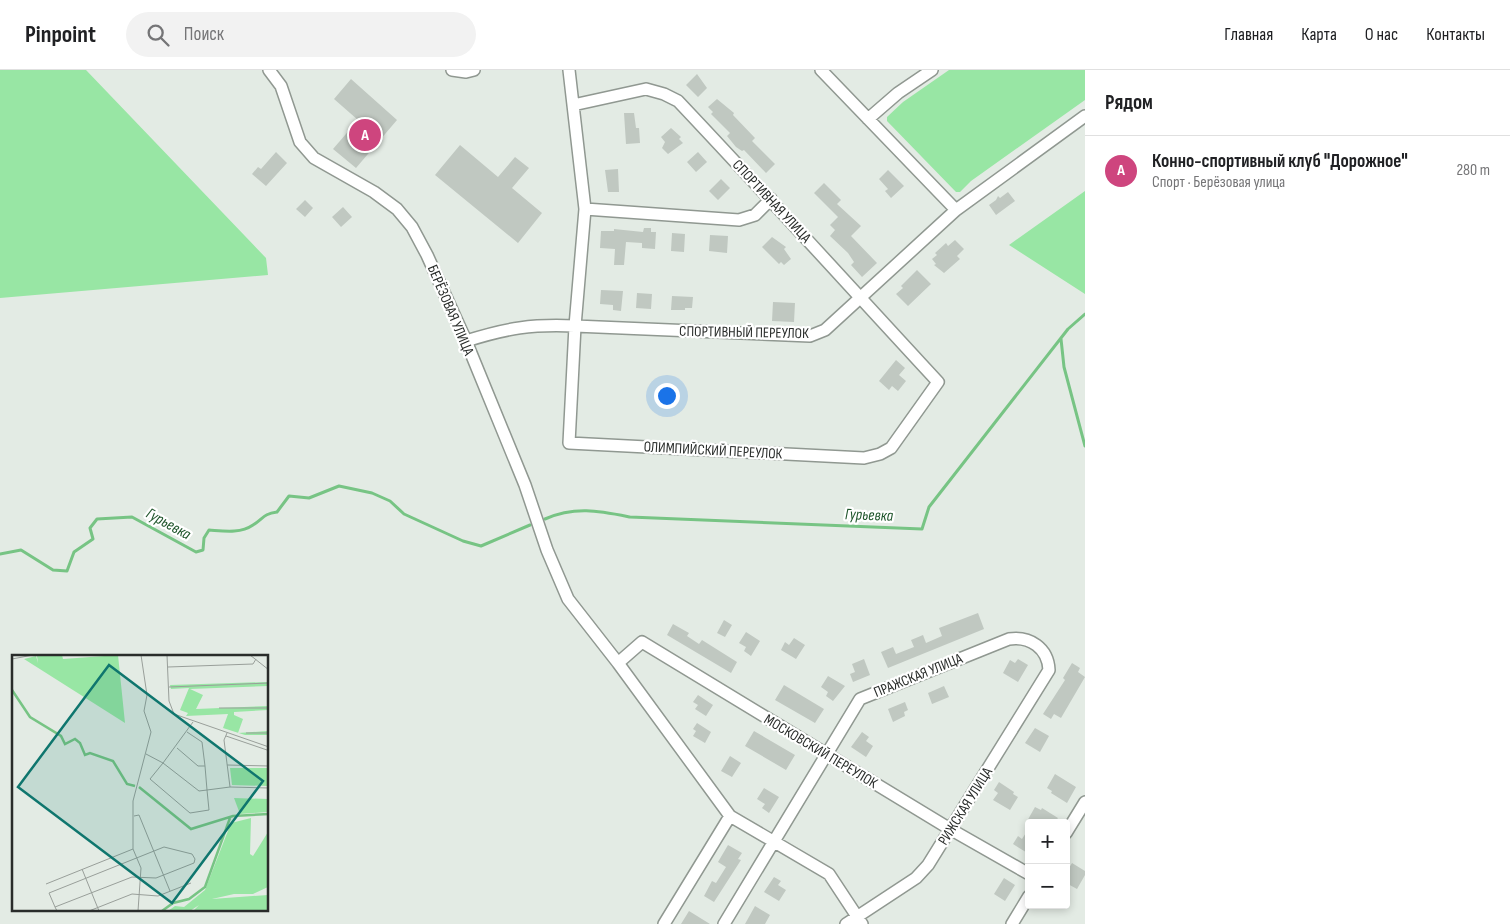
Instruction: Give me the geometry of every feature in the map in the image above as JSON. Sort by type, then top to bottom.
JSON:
[{"type":"street","name":"БЕРЁЗОВАЯ УЛИЦА","points":[[270,70],[281,86],[300,142],[314,158],[374,192],[397,209],[412,227],[428,255],[466,341],[525,485],[546,550],[568,599],[618,662],[730,816]]},
{"type":"street","points":[[452,70],[466,72],[474,70]]},
{"type":"street","points":[[569,70],[585,209],[574,326]]},
{"type":"street","points":[[821,70],[956,210]]},
{"type":"street","points":[[868,119],[898,94],[932,70]]},
{"type":"street","name":"СПОРТИВНАЯ УЛИЦА","points":[[573,105],[646,89],[664,94],[678,101],[771,199],[938,382]]},
{"type":"street","name":"СПОРТИВНЫЙ ПЕРЕУЛОК","points":[[466,341],[502,329],[525,326],[574,326],[810,336],[825,330],[956,210],[1085,116]]},
{"type":"street","points":[[585,209],[739,220],[755,215],[771,199]]},
{"type":"street","name":"ОЛИМПИЙСКИЙ ПЕРЕУЛОК","points":[[574,326],[569,443],[864,458],[880,454],[891,448],[938,382]]},
{"type":"street","name":"ПРАЖСКАЯ УЛИЦА","points":[[724,924],[860,698],[1009,639],[1020,638],[1029,642],[1043,649],[1048,658]]},
{"type":"street","name":"МОСКОВСКИЙ ПЕРЕУЛОК","points":[[618,662],[642,642],[950,829],[1025,872]]},
{"type":"street","name":"РИЖСКАЯ УЛИЦА","points":[[846,924],[859,920],[916,878],[928,865],[1049,670],[1048,658]]},
{"type":"street","points":[[1070,826],[1085,802]]},
{"type":"street","points":[[664,924],[730,816],[829,874],[859,920]]},
{"type":"street","points":[[1012,924],[1025,903]]},
{"type":"green space","points":[[0,70],[86,70],[266,258],[268,275],[0,298]]},
{"type":"green space","points":[[949,70],[1085,70],[1085,100],[971,181],[960,192],[956,192],[887,121],[887,117],[903,102]]},
{"type":"green space","points":[[1085,191],[1085,294],[1009,245]]},
{"type":"building","points":[[697,74],[707,88],[698,97],[686,85]]},
{"type":"building","points":[[351,79],[397,120],[356,168],[333,149],[358,120],[334,99]]},
{"type":"building","points":[[717,99],[734,113],[733,115],[755,138],[752,141],[775,164],[766,173],[744,150],[742,151],[736,147],[727,136],[730,133],[711,114],[713,112],[708,107]]},
{"type":"building","points":[[624,113],[634,113],[636,128],[639,128],[640,143],[626,144]]},
{"type":"building","points":[[671,128],[681,137],[679,139],[683,143],[668,154],[662,148],[665,142],[661,137]]},
{"type":"building","points":[[460,145],[498,177],[515,157],[529,168],[512,188],[542,213],[518,243],[435,175]]},
{"type":"building","points":[[276,152],[287,163],[266,186],[252,174],[258,167],[261,169]]},
{"type":"building","points":[[698,152],[707,162],[696,172],[687,162]]},
{"type":"building","points":[[618,169],[619,192],[608,192],[605,170]]},
{"type":"building","points":[[888,170],[904,186],[891,198],[885,191],[888,189],[879,179]]},
{"type":"building","points":[[721,179],[730,188],[718,200],[709,191]]},
{"type":"building","points":[[824,183],[841,200],[837,204],[861,226],[851,236],[877,263],[862,277],[851,265],[854,262],[848,253],[830,236],[835,230],[830,225],[838,217],[814,193]]},
{"type":"building","points":[[1008,192],[1015,201],[996,215],[989,205],[998,196],[1000,198]]},
{"type":"building","points":[[305,200],[313,208],[305,217],[296,209]]},
{"type":"building","points":[[343,207],[352,217],[341,227],[332,217]]},
{"type":"building","points":[[644,228],[651,228],[651,232],[656,232],[655,249],[642,248],[642,243],[626,242],[624,265],[614,265],[615,249],[600,248],[601,231],[614,231],[614,229],[643,232]]},
{"type":"building","points":[[672,233],[685,234],[684,252],[671,251]]},
{"type":"building","points":[[710,235],[728,236],[727,253],[709,251]]},
{"type":"building","points":[[772,237],[786,247],[784,249],[791,259],[784,265],[781,262],[779,264],[762,247]]},
{"type":"building","points":[[955,240],[964,249],[957,256],[960,259],[944,273],[934,265],[936,264],[932,259],[937,255],[935,253],[946,243],[948,246]]},
{"type":"building","points":[[917,270],[931,284],[908,306],[896,294],[903,288],[901,286]]},
{"type":"building","points":[[601,290],[623,291],[621,311],[613,310],[613,305],[600,304]]},
{"type":"building","points":[[637,293],[652,294],[651,309],[636,308]]},
{"type":"building","points":[[672,296],[693,297],[692,308],[671,310]]},
{"type":"building","points":[[773,302],[795,303],[794,322],[772,321]]},
{"type":"building","points":[[896,360],[905,368],[899,375],[906,381],[898,391],[892,386],[889,390],[879,381]]},
{"type":"building","points":[[978,613],[984,629],[888,668],[881,652],[893,647],[896,654],[914,647],[911,640],[923,635],[926,643],[942,636],[939,628]]},
{"type":"building","points":[[724,620],[732,625],[725,637],[717,633]]},
{"type":"building","points":[[673,624],[689,633],[687,636],[699,644],[702,640],[737,662],[731,673],[667,635]]},
{"type":"building","points":[[746,632],[760,641],[751,656],[744,651],[746,647],[739,643]]},
{"type":"building","points":[[794,638],[805,645],[796,659],[781,650],[785,642],[789,645]]},
{"type":"building","points":[[864,659],[870,675],[853,682],[850,674],[855,672],[852,664]]},
{"type":"building","points":[[1018,659],[1028,665],[1018,682],[1003,673],[1010,660],[1015,663]]},
{"type":"building","points":[[1072,663],[1080,668],[1078,672],[1085,677],[1061,718],[1054,714],[1051,719],[1043,714],[1065,680],[1063,678]]},
{"type":"building","points":[[828,676],[845,686],[833,701],[826,696],[828,692],[821,687]]},
{"type":"building","points":[[784,685],[824,709],[815,723],[775,700]]},
{"type":"building","points":[[944,686],[949,697],[932,704],[928,693]]},
{"type":"building","points":[[698,695],[713,705],[706,716],[695,709],[698,705],[693,702]]},
{"type":"building","points":[[905,702],[908,710],[904,712],[905,716],[893,722],[888,709]]},
{"type":"building","points":[[697,723],[711,732],[705,743],[693,736],[696,731],[693,729]]},
{"type":"building","points":[[1035,728],[1049,736],[1040,752],[1025,743]]},
{"type":"building","points":[[754,731],[795,755],[786,770],[745,746]]},
{"type":"building","points":[[862,732],[869,737],[866,741],[873,746],[866,757],[851,747]]},
{"type":"building","points":[[730,756],[741,763],[732,777],[721,771]]},
{"type":"building","points":[[1055,774],[1076,787],[1067,803],[1051,793],[1052,791],[1047,788]]},
{"type":"building","points":[[999,782],[1018,797],[1010,810],[993,800],[998,793],[994,790]]},
{"type":"building","points":[[764,788],[779,797],[769,813],[762,808],[765,804],[757,799]]},
{"type":"building","points":[[1035,807],[1041,810],[1042,808],[1058,818],[1057,819],[1028,819]]},
{"type":"building","points":[[1025,834],[1025,852],[1013,844],[1018,836],[1022,839]]},
{"type":"building","points":[[728,845],[742,853],[738,859],[741,860],[714,902],[704,896],[712,881],[716,883],[726,867],[718,862]]},
{"type":"building","points":[[1072,863],[1085,871],[1085,875],[1077,889],[1070,885],[1070,866]]},
{"type":"building","points":[[774,877],[781,881],[778,885],[786,890],[779,901],[764,892]]},
{"type":"building","points":[[1004,878],[1015,885],[1005,901],[994,894]]},
{"type":"building","points":[[755,906],[770,915],[765,924],[745,924]]},
{"type":"building","points":[[689,911],[710,924],[681,924]]},
{"type":"waterway","name":"Гурьевка","points":[[545,519],[567,512],[587,511],[630,517],[922,529],[929,507],[1068,329],[1085,314]]},
{"type":"waterway","points":[[1061,339],[1064,367],[1085,446]]},
{"type":"waterway","name":"Гурьевка","points":[[0,554],[21,550],[53,570],[67,571],[74,552],[93,539],[90,528],[97,519],[132,517],[196,552],[203,550],[204,538],[209,530],[243,530],[266,515],[277,512],[289,496],[309,498],[339,486],[372,493],[390,501],[404,514],[463,541],[481,546],[530,525]]},
{"type":"place","name":"Конно-спортивный клуб \"Дорожное\"","points":[[365,135]]}]
